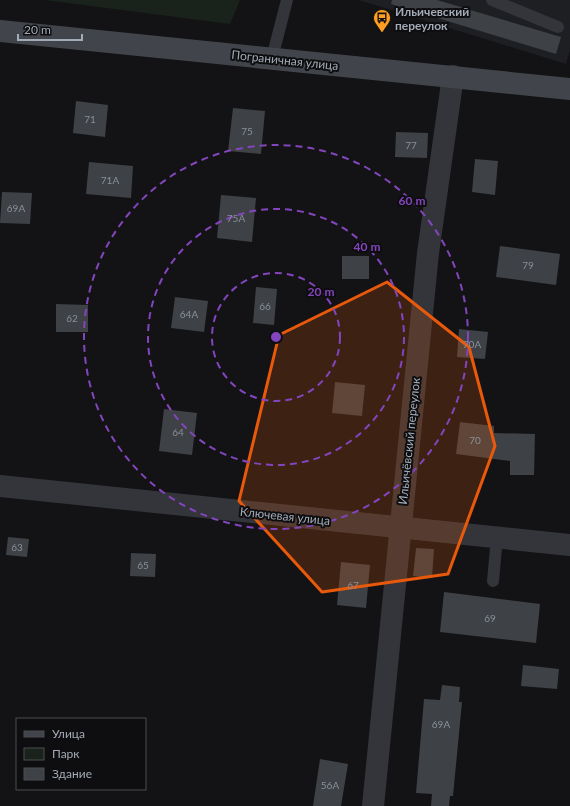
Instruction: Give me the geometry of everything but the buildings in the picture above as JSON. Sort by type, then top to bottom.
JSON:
[{"type":"main road","name":"Пограничная улица","points":[[0,31],[570,89]]},
{"type":"street","name":"Ильичёвский переулок","points":[[372,806],[428,253],[453,76]]},
{"type":"street","name":"Ключевая улица","points":[[0,486],[570,545]]},
{"type":"lane","points":[[272,58],[287,0]]},
{"type":"lane","points":[[492,0],[558,27]]},
{"type":"lane","points":[[494,581],[498,537]]},
{"type":"highlighted area","points":[[387,282],[469,347],[495,446],[448,574],[322,592],[239,501],[279,335]]},
{"type":"shaded area","points":[[359,0],[570,0],[570,50],[566,64]]},
{"type":"green space","points":[[45,0],[240,0],[230,24]]},
{"type":"place","name":"Ильичевский переулок","points":[[382,33]]}]
